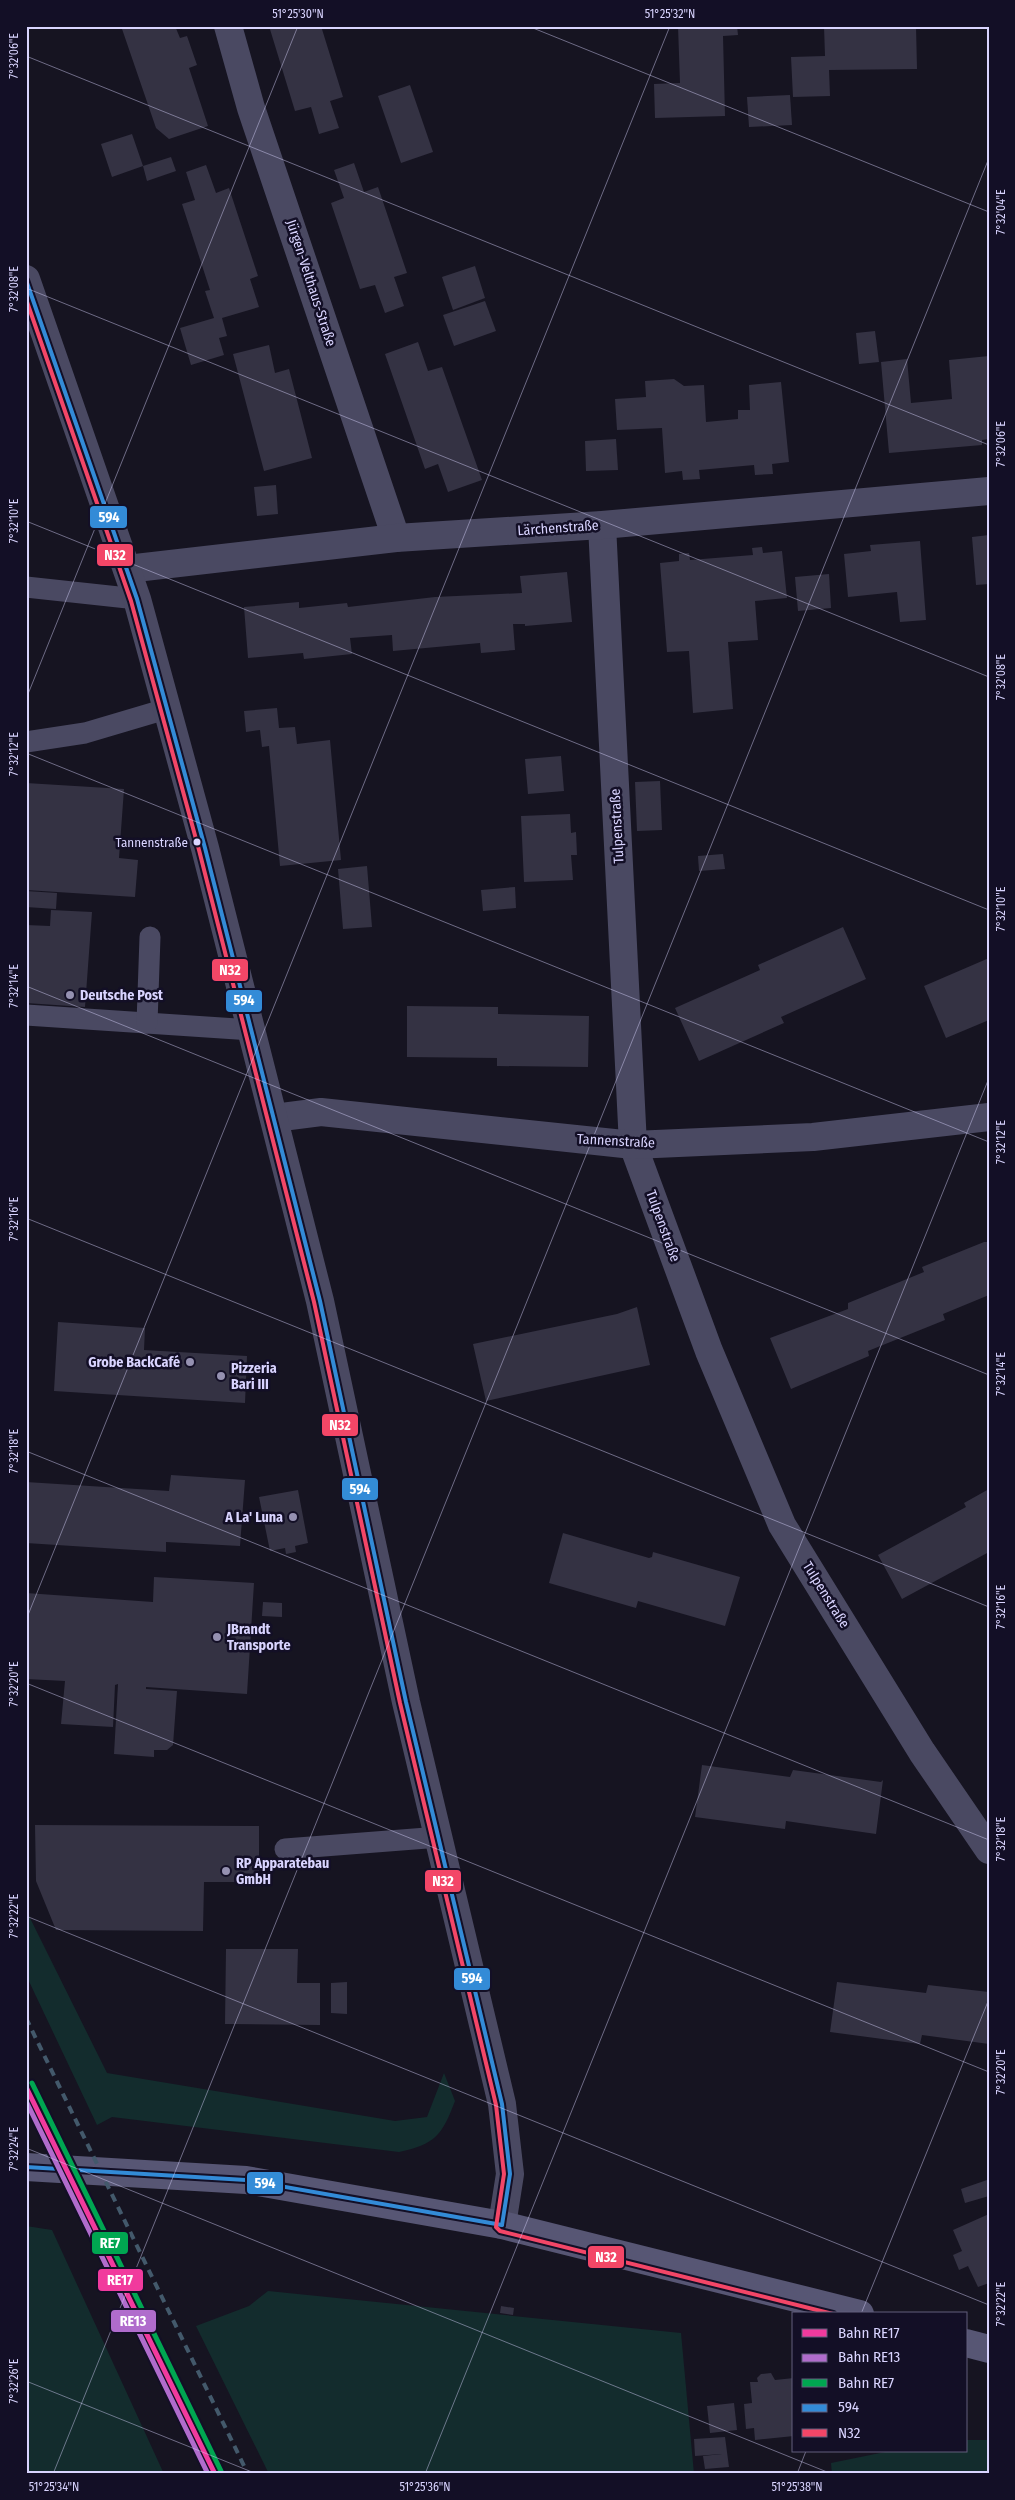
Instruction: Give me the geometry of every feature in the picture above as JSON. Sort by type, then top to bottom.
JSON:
[{"type":"main road","points":[[26,2168],[246,2180],[502,2225],[852,2312]]},
{"type":"main road","points":[[968,2344],[989,2349]]},
{"type":"street","name":"Jürgen-Velthaus-Straße","points":[[228,26],[251,108],[396,538]]},
{"type":"street","points":[[26,279],[34,325],[127,569],[137,600],[252,1030],[326,1328],[406,1702],[440,1836],[502,2104],[510,2174],[502,2225]]},
{"type":"street","name":"Lärchenstraße","points":[[127,569],[396,538],[602,525],[989,491]]},
{"type":"street","name":"Tulpenstraße","points":[[602,525],[633,1145],[709,1351],[782,1525],[922,1752],[989,1850]]},
{"type":"street","name":"Tannenstraße","points":[[274,1118],[321,1112],[633,1145],[813,1137],[989,1117]]},
{"type":"lane","points":[[26,587],[137,600]]},
{"type":"lane","points":[[26,742],[85,733],[166,708]]},
{"type":"lane","points":[[147,1023],[150,937]]},
{"type":"lane","points":[[26,1015],[252,1030]]},
{"type":"lane","points":[[285,1848],[440,1836]]},
{"type":"green space","points":[[26,1910],[107,2073],[395,2121],[427,2117],[444,2073],[455,2101],[446,2122],[430,2141],[399,2152],[112,2117],[97,2125],[26,1975]]},
{"type":"green space","points":[[26,2226],[52,2230],[164,2474],[26,2474]]},
{"type":"green space","points":[[268,2291],[681,2333],[694,2474],[269,2474],[196,2326],[249,2306]]},
{"type":"green space","points":[[968,2440],[989,2440],[989,2474],[832,2474],[831,2463],[885,2452],[968,2452]]},
{"type":"building","points":[[121,26],[175,26],[180,38],[187,36],[197,65],[189,68],[208,126],[169,139],[156,128]]},
{"type":"building","points":[[269,26],[321,26],[343,97],[330,101],[339,128],[319,134],[311,107],[295,111]]},
{"type":"building","points":[[678,26],[737,26],[738,35],[723,36],[725,116],[655,118],[654,84],[680,83]]},
{"type":"building","points":[[824,26],[916,26],[917,69],[829,70],[830,96],[793,97],[791,57],[825,56]]},
{"type":"building","points":[[410,85],[433,152],[401,163],[378,96]]},
{"type":"building","points":[[790,95],[792,125],[749,127],[747,97]]},
{"type":"building","points":[[132,134],[143,166],[112,177],[101,144]]},
{"type":"building","points":[[171,157],[176,171],[147,181],[143,166]]},
{"type":"building","points":[[354,163],[364,192],[378,187],[407,273],[394,277],[404,306],[385,313],[375,285],[360,289],[331,203],[344,198],[334,170]]},
{"type":"building","points":[[206,165],[216,193],[229,188],[258,276],[250,279],[259,307],[222,318],[227,336],[219,338],[224,355],[191,365],[180,328],[214,318],[205,291],[210,290],[182,204],[195,200],[186,172]]},
{"type":"building","points":[[475,266],[485,298],[453,310],[442,277]]},
{"type":"building","points":[[485,301],[496,331],[454,346],[443,315]]},
{"type":"building","points":[[875,331],[879,362],[859,364],[856,333]]},
{"type":"building","points":[[418,342],[428,371],[442,367],[482,480],[448,492],[438,464],[425,469],[385,354]]},
{"type":"building","points":[[269,345],[275,373],[289,369],[312,458],[264,471],[233,354]]},
{"type":"building","points":[[989,356],[989,439],[982,440],[982,445],[889,453],[881,362],[907,359],[911,403],[952,399],[949,360]]},
{"type":"building","points":[[674,379],[684,386],[704,385],[706,422],[738,419],[738,410],[750,410],[749,385],[781,382],[789,462],[772,464],[773,474],[755,475],[754,465],[699,470],[700,479],[683,480],[682,471],[665,473],[662,428],[617,430],[615,399],[646,397],[645,381]]},
{"type":"building","points":[[616,439],[618,470],[586,471],[585,441]]},
{"type":"building","points":[[276,485],[278,514],[257,516],[254,487]]},
{"type":"building","points":[[989,535],[989,584],[976,585],[972,537]]},
{"type":"building","points":[[920,541],[926,620],[900,622],[897,592],[848,597],[844,554],[871,551],[870,545]]},
{"type":"building","points":[[762,547],[763,553],[782,551],[787,598],[755,601],[758,640],[728,642],[733,709],[693,713],[689,651],[667,652],[660,563],[679,561],[679,554],[689,553],[690,560],[753,555],[752,548]]},
{"type":"building","points":[[567,572],[572,622],[525,626],[525,624],[513,624],[515,650],[481,653],[480,643],[393,651],[392,635],[350,638],[352,654],[304,659],[303,653],[248,658],[244,607],[299,602],[299,608],[347,603],[348,607],[435,597],[522,593],[520,576]]},
{"type":"building","points":[[829,574],[831,608],[798,611],[795,577]]},
{"type":"building","points":[[277,708],[279,728],[295,727],[297,744],[330,740],[341,860],[280,866],[269,746],[262,747],[260,730],[246,732],[244,711]]},
{"type":"building","points":[[561,756],[564,791],[528,794],[525,759]]},
{"type":"building","points":[[660,781],[662,830],[637,831],[635,782]]},
{"type":"building","points":[[26,783],[124,789],[119,858],[138,860],[135,897],[26,890]]},
{"type":"building","points":[[570,814],[571,833],[576,832],[577,855],[571,855],[573,880],[524,882],[521,816]]},
{"type":"building","points":[[723,854],[725,869],[699,871],[698,856]]},
{"type":"building","points":[[367,866],[372,927],[343,929],[338,869]]},
{"type":"building","points":[[515,887],[516,908],[483,911],[481,890]]},
{"type":"building","points":[[26,891],[57,893],[56,909],[26,907]]},
{"type":"building","points":[[51,910],[92,912],[85,1007],[26,1003],[26,925],[50,926]]},
{"type":"building","points":[[843,927],[866,979],[781,1017],[784,1023],[699,1061],[675,1008],[760,970],[758,965]]},
{"type":"building","points":[[989,958],[989,1020],[946,1038],[924,986]]},
{"type":"building","points":[[407,1006],[498,1007],[498,1014],[589,1016],[588,1067],[497,1066],[497,1058],[407,1057]]},
{"type":"building","points":[[984,1242],[989,1242],[989,1295],[943,1314],[945,1320],[868,1351],[869,1356],[791,1389],[770,1338],[848,1309],[848,1303],[924,1272],[922,1267]]},
{"type":"building","points":[[637,1307],[650,1365],[486,1401],[473,1344],[617,1314]]},
{"type":"building","points":[[58,1322],[145,1328],[144,1350],[247,1356],[245,1403],[54,1391]]},
{"type":"building","points":[[171,1475],[245,1480],[240,1546],[166,1542],[166,1552],[26,1543],[26,1482],[169,1491]]},
{"type":"building","points":[[989,1489],[989,1552],[902,1599],[878,1555],[966,1507],[964,1503]]},
{"type":"building","points":[[298,1490],[308,1543],[295,1546],[296,1552],[286,1554],[285,1548],[270,1551],[259,1497]]},
{"type":"building","points":[[563,1533],[649,1558],[652,1557],[653,1552],[740,1577],[725,1626],[638,1601],[636,1608],[549,1583]]},
{"type":"building","points":[[154,1577],[254,1583],[247,1694],[146,1687],[146,1689],[177,1691],[173,1745],[167,1750],[154,1750],[154,1757],[114,1754],[118,1684],[115,1685],[113,1727],[61,1724],[65,1681],[26,1679],[26,1593],[153,1602]]},
{"type":"building","points":[[263,1602],[282,1603],[282,1617],[262,1616]]},
{"type":"building","points":[[702,1765],[790,1777],[793,1770],[881,1782],[883,1780],[876,1834],[786,1821],[785,1829],[695,1817]]},
{"type":"building","points":[[35,1825],[259,1826],[259,1882],[204,1882],[203,1931],[56,1930],[36,1881]]},
{"type":"building","points":[[226,1949],[298,1949],[297,1983],[320,1983],[320,2025],[225,2024]]},
{"type":"building","points":[[347,1982],[347,2014],[331,2013],[331,1983]]},
{"type":"building","points":[[837,1982],[926,1993],[928,1985],[989,1992],[989,2044],[922,2035],[920,2044],[830,2032]]},
{"type":"building","points":[[987,2180],[989,2196],[965,2203],[961,2189]]},
{"type":"building","points":[[989,2214],[989,2283],[978,2287],[968,2266],[959,2270],[953,2255],[962,2251],[953,2230]]},
{"type":"building","points":[[501,2306],[514,2308],[513,2315],[500,2313]]},
{"type":"building","points":[[771,2373],[775,2380],[792,2378],[792,2436],[755,2440],[754,2428],[746,2429],[744,2404],[752,2403],[750,2382],[758,2382],[757,2378],[761,2374]]},
{"type":"building","points":[[734,2403],[737,2430],[710,2433],[707,2406]]},
{"type":"building","points":[[725,2437],[729,2467],[705,2469],[703,2456],[722,2454],[695,2456],[694,2439]]},
{"type":"railway","points":[[26,2018],[248,2474]]},
{"type":"rail line","name":"RE7","points":[[32,2083],[221,2471]]},
{"type":"rail line","name":"RE17","points":[[26,2087],[215,2474]]},
{"type":"rail line","name":"RE13","points":[[26,2101],[208,2474]]},
{"type":"transit line","name":"594","points":[[26,280],[137,599],[205,848],[320,1301],[406,1702],[502,2104],[510,2174],[502,2225]]},
{"type":"transit line","name":"N32","points":[[26,299],[131,601],[199,850],[314,1302],[400,1703],[496,2105],[504,2174],[496,2227],[500,2231],[825,2312]]},
{"type":"transit line","name":"594","points":[[26,2167],[246,2180],[502,2225]]},
{"type":"place","name":"Tannenstraße","points":[[197,842]]},
{"type":"place","name":"Deutsche Post","points":[[70,995]]},
{"type":"place","name":"Grobe BackCafé","points":[[190,1362]]},
{"type":"place","name":"Pizzeria Bari III","points":[[221,1376]]},
{"type":"place","name":"A La' Luna","points":[[293,1517]]},
{"type":"place","name":"JBrandt Transporte","points":[[217,1637]]},
{"type":"place","name":"RP Apparatebau GmbH","points":[[226,1871]]}]
